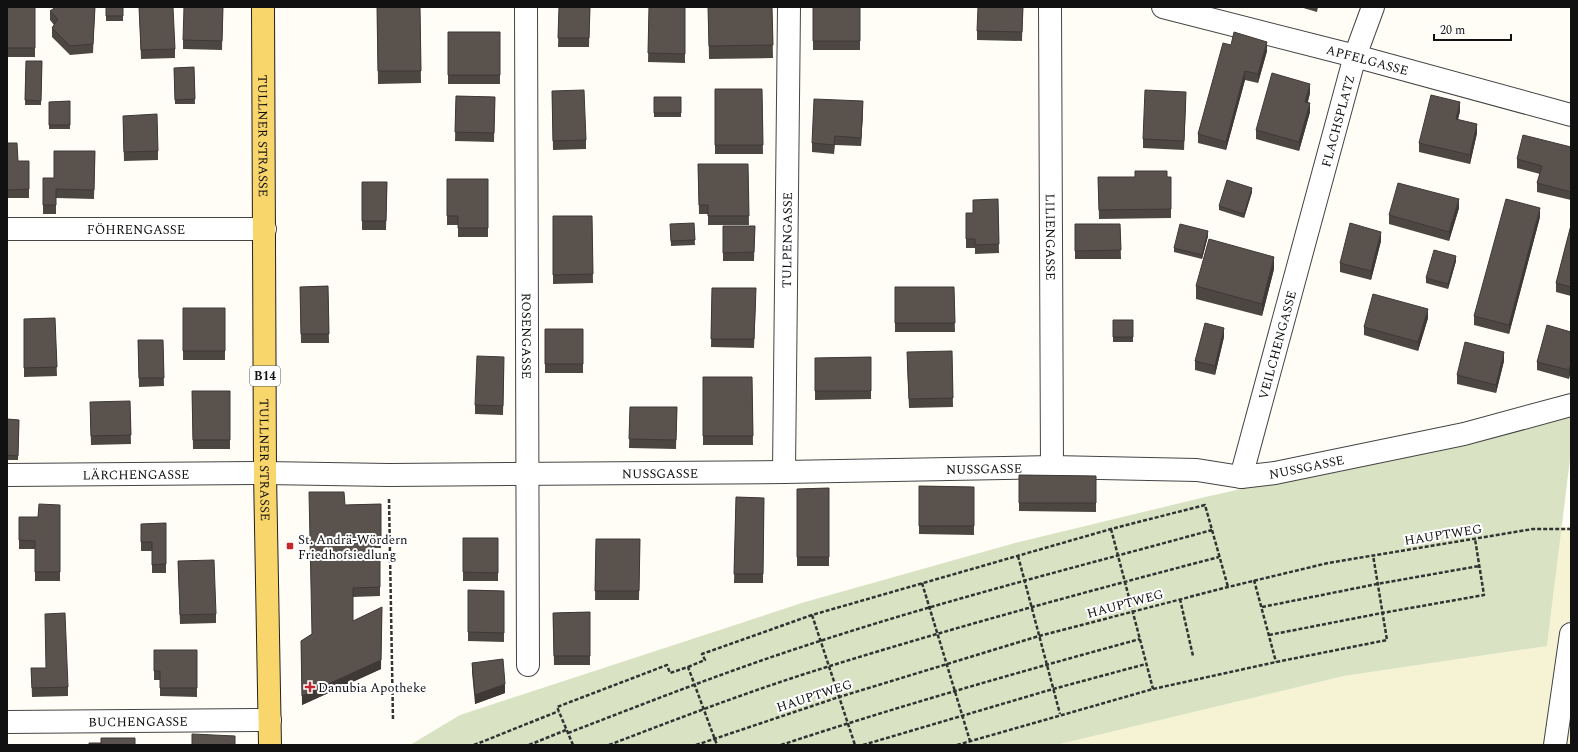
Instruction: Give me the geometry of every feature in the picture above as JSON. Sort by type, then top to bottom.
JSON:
[{"type":"main road","name":"TULLNER STRASSE","points":[[263,7],[265,473],[270,745]]},
{"type":"street","name":"ROSENGASSE","points":[[526,7],[528,665]]},
{"type":"street","name":"TULPENGASSE","points":[[784,472],[789,7]]},
{"type":"street","name":"LILIENGASSE","points":[[1050,7],[1052,467]]},
{"type":"street","name":"APFELGASSE","points":[[1163,7],[1355,56],[1571,115]]},
{"type":"street","name":"FLACHSPLATZ","points":[[1314,213],[1355,56],[1373,7]]},
{"type":"street","name":"VEILCHENGASSE","points":[[1241,477],[1314,213]]},
{"type":"street","name":"FÖHRENGASSE","points":[[7,229],[265,229]]},
{"type":"street","name":"NUSSGASSE","points":[[389,475],[784,472],[1052,467],[1197,470],[1241,477],[1275,473],[1464,434],[1571,406]]},
{"type":"street","name":"LÄRCHENGASSE","points":[[7,475],[265,473],[389,475]]},
{"type":"street","points":[[1555,745],[1571,634]]},
{"type":"street","name":"BUCHENGASSE","points":[[7,722],[270,720]]},
{"type":"path","points":[[389,475],[393,720]]},
{"type":"path","points":[[573,745],[557,707],[667,665],[670,673],[705,660],[702,654],[812,616],[1111,529],[1205,505],[1228,587]]},
{"type":"path","points":[[1111,529],[1152,689]]},
{"type":"path","name":"HAUPTWEG","points":[[696,745],[839,697],[1039,636],[1254,580],[1328,563],[1474,538],[1533,529],[1571,529]]},
{"type":"path","points":[[529,745],[695,684],[820,641],[1025,581],[1212,530]]},
{"type":"path","points":[[1269,635],[1484,595],[1474,538]]},
{"type":"path","points":[[957,745],[1060,714],[1152,689],[1387,640],[1373,555]]},
{"type":"path","points":[[1018,556],[1060,714]]},
{"type":"path","points":[[609,745],[704,709],[829,666],[1031,607],[1219,557]]},
{"type":"path","points":[[1262,608],[1378,584],[1479,566]]},
{"type":"path","points":[[1254,580],[1276,662]]},
{"type":"path","points":[[922,583],[970,741]]},
{"type":"path","points":[[1180,599],[1193,656]]},
{"type":"path","points":[[812,616],[855,745]]},
{"type":"path","points":[[781,745],[955,691],[1140,639]]},
{"type":"path","points":[[863,745],[962,715],[1146,664]]},
{"type":"path","points":[[688,667],[717,745]]},
{"type":"path","points":[[474,745],[559,711]]},
{"type":"shaded area","points":[[1571,526],[1571,745],[1056,745],[1344,676],[1547,646],[1561,528]]},
{"type":"green space","points":[[1571,415],[1571,451],[1547,646],[1344,676],[1056,745],[410,745],[460,715],[805,602],[1015,543],[1201,498]]},
{"type":"building","points":[[7,7],[35,7],[35,48],[7,48]]},
{"type":"building","points":[[56,7],[95,7],[93,44],[70,46],[52,28],[58,19],[50,11]]},
{"type":"building","points":[[106,7],[123,7],[123,16],[106,16]]},
{"type":"building","points":[[139,7],[173,7],[175,49],[141,50]]},
{"type":"building","points":[[184,7],[223,7],[222,41],[183,40]]},
{"type":"building","points":[[377,7],[420,7],[421,71],[378,71]]},
{"type":"building","points":[[559,7],[590,7],[589,38],[558,38]]},
{"type":"building","points":[[649,7],[685,7],[685,54],[648,53]]},
{"type":"building","points":[[708,7],[772,7],[773,45],[709,46]]},
{"type":"building","points":[[813,7],[860,7],[860,41],[813,41]]},
{"type":"building","points":[[978,7],[1023,7],[1022,32],[977,31]]},
{"type":"building","points":[[448,32],[500,32],[500,75],[448,75]]},
{"type":"building","points":[[1234,32],[1267,42],[1258,74],[1245,71],[1226,142],[1198,134],[1223,43],[1231,45]]},
{"type":"building","points":[[26,61],[42,61],[41,101],[25,100]]},
{"type":"building","points":[[194,67],[195,99],[175,100],[174,68]]},
{"type":"building","points":[[1272,73],[1310,84],[1305,102],[1310,103],[1299,142],[1256,130]]},
{"type":"building","points":[[715,89],[762,89],[763,145],[715,145]]},
{"type":"building","points":[[584,90],[586,140],[553,141],[552,91]]},
{"type":"building","points":[[1145,90],[1186,92],[1184,141],[1143,139]]},
{"type":"building","points":[[1431,95],[1460,102],[1456,119],[1477,124],[1470,155],[1419,143]]},
{"type":"building","points":[[456,96],[495,97],[494,133],[455,132]]},
{"type":"building","points":[[654,97],[681,97],[681,113],[654,113]]},
{"type":"building","points":[[814,99],[863,101],[861,138],[835,136],[834,145],[812,143]]},
{"type":"building","points":[[70,101],[70,125],[49,125],[49,102]]},
{"type":"building","points":[[157,114],[158,151],[124,152],[123,116]]},
{"type":"building","points":[[1523,135],[1571,147],[1571,192],[1537,183],[1542,166],[1517,159]]},
{"type":"building","points":[[7,143],[17,143],[18,161],[29,161],[29,189],[7,190]]},
{"type":"building","points":[[54,151],[95,151],[94,190],[56,189],[56,205],[43,205],[43,178],[54,178]]},
{"type":"building","points":[[698,164],[748,164],[749,216],[708,216],[708,205],[699,205]]},
{"type":"building","points":[[1135,171],[1167,171],[1167,177],[1171,177],[1171,209],[1099,210],[1098,177],[1135,177]]},
{"type":"building","points":[[447,179],[488,179],[488,228],[458,228],[458,216],[447,216]]},
{"type":"building","points":[[1227,180],[1252,188],[1244,214],[1219,206]]},
{"type":"building","points":[[362,182],[387,182],[386,221],[362,221]]},
{"type":"building","points":[[1398,183],[1459,199],[1449,232],[1389,215]]},
{"type":"building","points":[[998,199],[999,244],[975,245],[975,239],[966,239],[966,213],[973,213],[973,200]]},
{"type":"building","points":[[1506,199],[1540,208],[1509,325],[1474,316]]},
{"type":"building","points":[[553,216],[592,216],[593,274],[553,275]]},
{"type":"building","points":[[694,223],[695,240],[671,241],[670,224]]},
{"type":"building","points":[[1350,223],[1381,232],[1371,271],[1340,263]]},
{"type":"building","points":[[1075,224],[1120,224],[1121,250],[1075,251]]},
{"type":"building","points":[[1180,224],[1208,231],[1202,255],[1174,248]]},
{"type":"building","points":[[1571,225],[1571,287],[1556,283]]},
{"type":"building","points":[[723,226],[755,226],[754,252],[723,253]]},
{"type":"building","points":[[1209,239],[1274,257],[1262,304],[1196,286]]},
{"type":"building","points":[[1434,250],[1456,256],[1448,284],[1426,278]]},
{"type":"building","points":[[328,286],[329,334],[301,334],[300,287]]},
{"type":"building","points":[[895,287],[954,287],[955,323],[895,323]]},
{"type":"building","points":[[712,288],[756,288],[754,339],[711,339]]},
{"type":"building","points":[[1373,294],[1428,309],[1418,342],[1364,327]]},
{"type":"building","points":[[183,308],[225,308],[225,351],[183,351]]},
{"type":"building","points":[[55,318],[57,367],[24,368],[24,319]]},
{"type":"building","points":[[1113,320],[1133,320],[1133,337],[1113,337]]},
{"type":"building","points":[[1205,323],[1224,328],[1215,366],[1195,361]]},
{"type":"building","points":[[1547,325],[1571,332],[1571,363],[1569,370],[1537,362]]},
{"type":"building","points":[[545,329],[583,329],[583,364],[545,364]]},
{"type":"building","points":[[138,340],[163,340],[164,378],[139,378]]},
{"type":"building","points":[[1465,342],[1504,352],[1496,385],[1457,375]]},
{"type":"building","points":[[952,351],[953,398],[909,399],[907,352]]},
{"type":"building","points":[[477,356],[504,357],[503,406],[475,405]]},
{"type":"building","points":[[871,357],[871,391],[815,391],[815,358]]},
{"type":"building","points":[[703,377],[752,377],[753,436],[703,436]]},
{"type":"building","points":[[192,391],[230,391],[230,440],[193,440]]},
{"type":"building","points":[[130,401],[131,435],[91,436],[90,402]]},
{"type":"building","points":[[630,407],[677,407],[676,440],[629,439]]},
{"type":"building","points":[[7,419],[19,420],[18,456],[7,455]]},
{"type":"building","points":[[1019,475],[1096,476],[1096,503],[1019,503]]},
{"type":"building","points":[[919,486],[974,487],[974,526],[919,526]]},
{"type":"building","points":[[829,488],[829,557],[797,557],[797,489]]},
{"type":"building","points":[[309,492],[344,492],[345,505],[381,504],[381,539],[371,540],[372,557],[380,556],[380,587],[353,588],[353,621],[382,607],[381,660],[302,696],[301,641],[312,634]]},
{"type":"building","points":[[736,497],[764,498],[763,574],[734,574]]},
{"type":"building","points":[[39,504],[60,505],[60,572],[35,572],[35,541],[19,540],[19,517],[38,517]]},
{"type":"building","points":[[166,523],[166,564],[152,565],[152,542],[141,542],[141,524]]},
{"type":"building","points":[[463,538],[498,538],[498,573],[463,572]]},
{"type":"building","points":[[596,539],[640,539],[639,591],[595,591]]},
{"type":"building","points":[[214,560],[216,614],[180,615],[178,561]]},
{"type":"building","points":[[468,590],[504,591],[504,633],[468,632]]},
{"type":"building","points":[[590,612],[590,656],[554,656],[553,613]]},
{"type":"building","points":[[65,613],[68,687],[32,688],[31,668],[46,668],[45,614]]},
{"type":"building","points":[[154,650],[197,650],[197,688],[160,688],[160,671],[154,671]]},
{"type":"building","points":[[503,659],[505,684],[475,695],[472,663]]},
{"type":"building","points":[[192,734],[235,736],[235,745],[192,745]]},
{"type":"building","points":[[101,738],[135,738],[135,745],[101,745]]},
{"type":"building","points":[[89,743],[101,743],[101,745],[89,745]]},
{"type":"place","name":"St. Andrä-Wördern Friedhofsiedlung","points":[[290,546]]},
{"type":"place","name":"Danubia Apotheke","points":[[310,687]]}]
